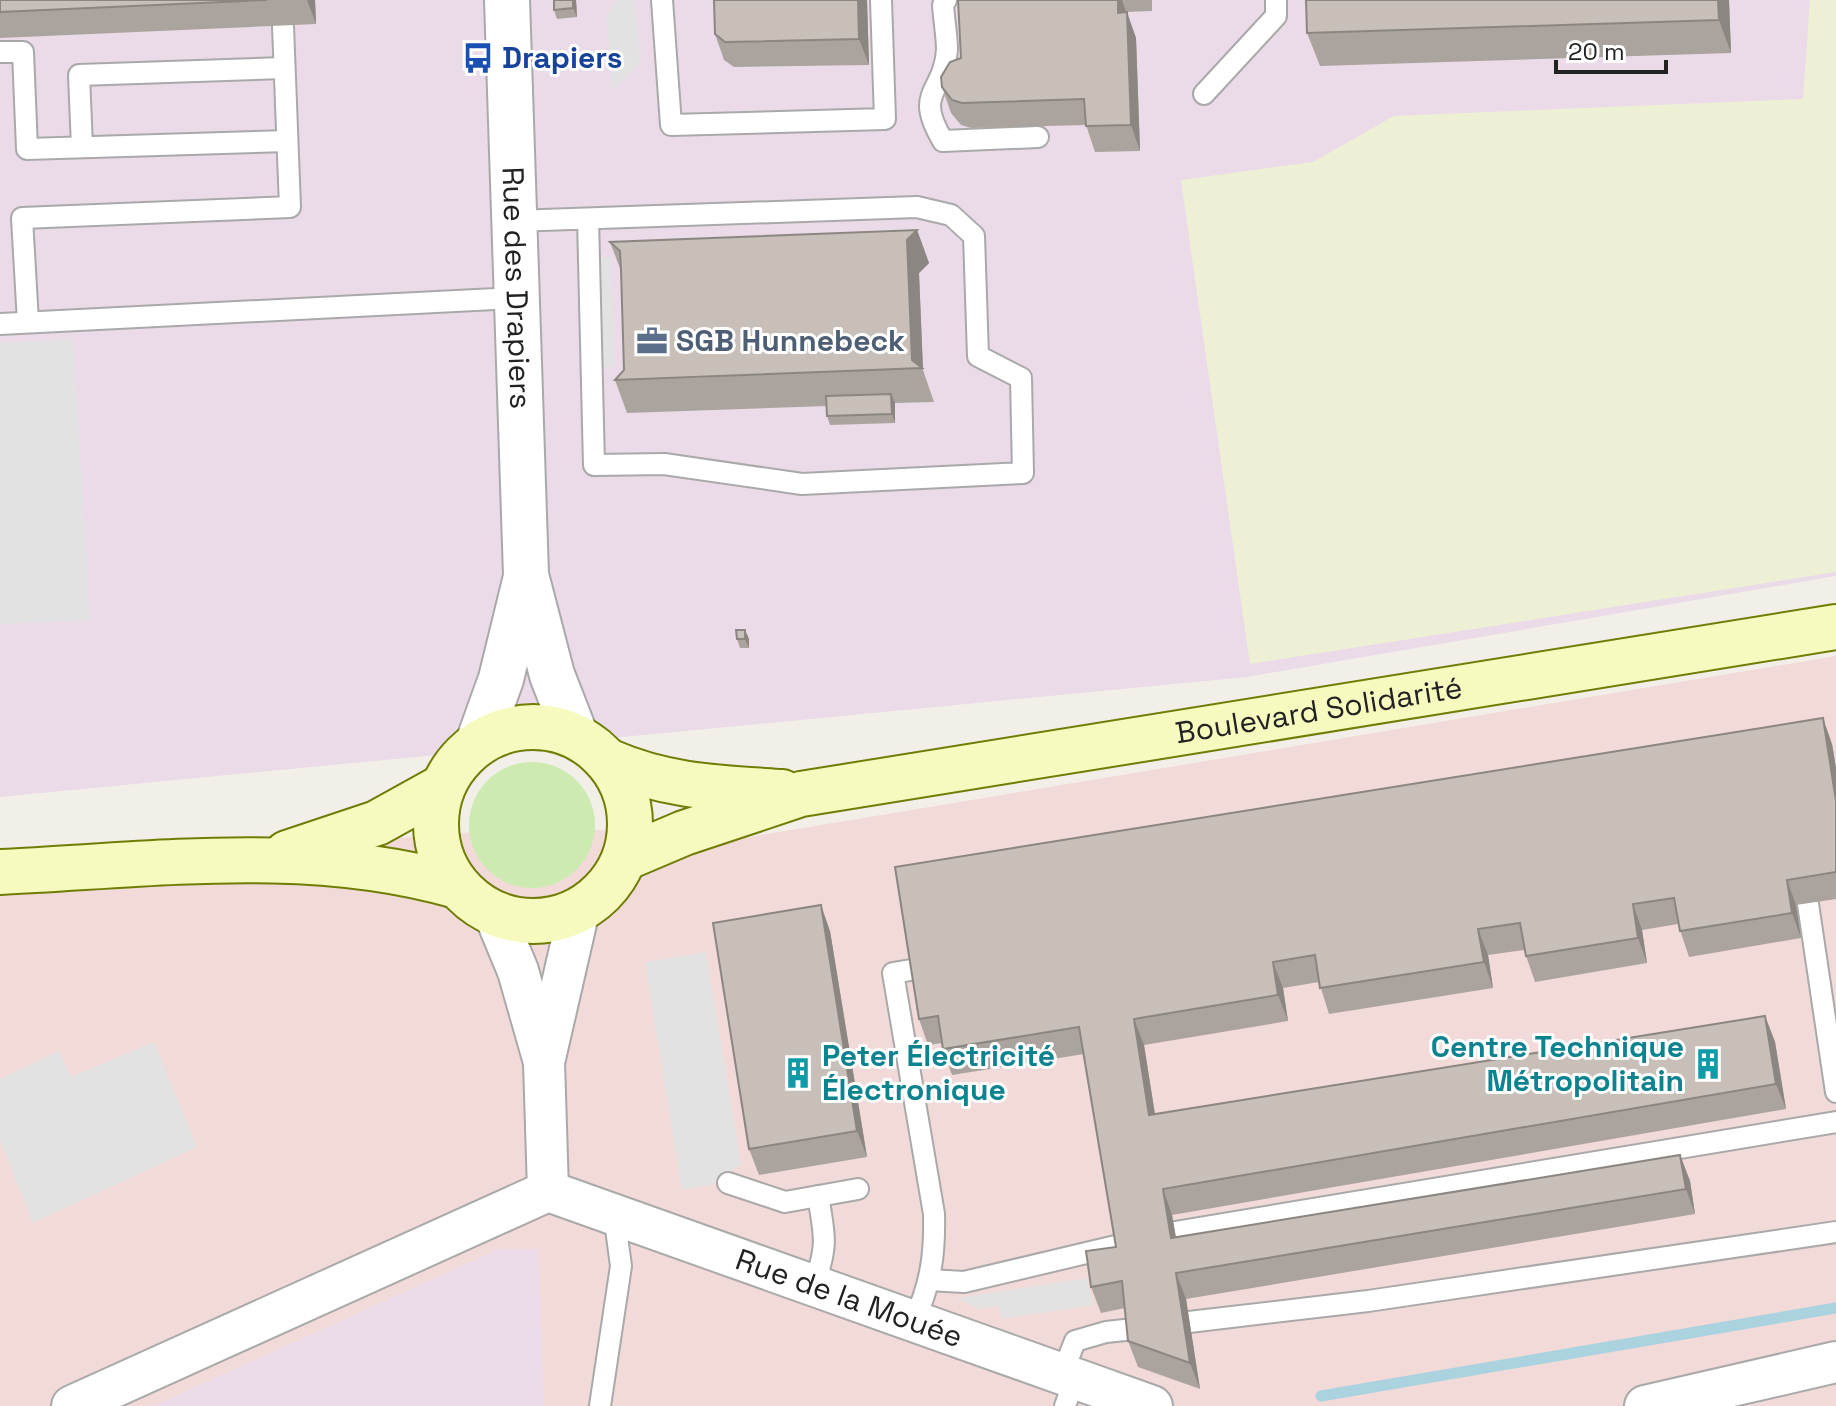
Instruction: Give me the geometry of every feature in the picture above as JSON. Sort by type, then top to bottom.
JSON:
[{"type":"main road","name":"Boulevard Solidarité","points":[[625,858],[684,833],[801,794],[1836,627]]},
{"type":"main road","points":[[542,726],[575,734],[610,762],[626,792],[631,825],[625,858],[614,879],[599,896],[579,910],[551,919],[522,921],[494,913],[474,902],[457,886],[443,863],[436,838],[435,813],[442,787],[456,762],[478,743],[508,729],[542,726]]},
{"type":"main road","name":"Boulevard Solidarité","points":[[610,762],[642,776],[684,785],[801,794]]},
{"type":"main road","points":[[270,859],[377,823],[442,787]]},
{"type":"main road","points":[[0,872],[270,859],[382,869],[457,886]]},
{"type":"street","name":"Rue des Drapiers","points":[[507,0],[526,575],[552,675],[575,734]]},
{"type":"street","name":"Rue des Drapiers","points":[[478,743],[501,679],[526,575]]},
{"type":"street","points":[[544,1062],[579,910]]},
{"type":"street","points":[[72,1406],[548,1191],[544,1062],[518,971],[494,913]]},
{"type":"street","name":"Rue de la Mouée","points":[[548,1191],[914,1321],[1067,1386],[1152,1406]]},
{"type":"street","points":[[1645,1406],[1836,1362]]},
{"type":"lane","points":[[662,0],[671,125],[885,119],[881,0]]},
{"type":"lane","points":[[946,0],[943,5],[947,52],[929,98],[931,121],[943,141],[1038,137]]},
{"type":"lane","points":[[1204,94],[1276,16],[1276,0]]},
{"type":"lane","points":[[28,322],[22,218],[290,207],[283,26]]},
{"type":"lane","points":[[0,52],[23,52],[27,149],[287,141]]},
{"type":"lane","points":[[82,147],[79,75],[284,68]]},
{"type":"lane","points":[[514,221],[917,207],[951,215],[974,236],[978,356],[1021,378],[1023,473],[802,484],[664,464],[594,465],[588,219]]},
{"type":"lane","points":[[0,324],[516,298]]},
{"type":"lane","points":[[1808,904],[1836,1092]]},
{"type":"lane","points":[[914,1321],[928,1290],[935,1253],[934,1214],[893,973],[917,969]]},
{"type":"lane","points":[[1175,1232],[1836,1122]]},
{"type":"lane","points":[[728,1183],[785,1202],[858,1189]]},
{"type":"lane","points":[[814,1285],[826,1242],[818,1196]]},
{"type":"lane","points":[[600,1406],[621,1266],[614,1214]]},
{"type":"lane","points":[[1189,1322],[1368,1301],[1836,1232]]},
{"type":"lane","points":[[929,1280],[964,1282],[1120,1245]]},
{"type":"lane","points":[[1067,1386],[1075,1341],[1106,1332],[1134,1329]]},
{"type":"shaded area","points":[[0,0],[1836,0],[1836,576],[1247,677],[0,797]]},
{"type":"shaded area","points":[[619,0],[635,0],[640,63],[612,91],[607,14]]},
{"type":"shaded area","points":[[598,257],[611,257],[614,367],[600,367]]},
{"type":"shaded area","points":[[73,339],[90,620],[0,624],[0,343]]},
{"type":"shaded area","points":[[1836,656],[1836,1406],[0,1406],[0,869],[540,827],[743,838]]},
{"type":"shaded area","points":[[706,952],[741,1164],[711,1185],[682,1190],[645,962]]},
{"type":"shaded area","points":[[154,1042],[197,1147],[33,1223],[0,1140],[0,1079],[59,1051],[71,1077]]},
{"type":"shaded area","points":[[499,1249],[538,1249],[544,1406],[154,1406]]},
{"type":"shaded area","points":[[1087,1278],[1093,1305],[1002,1319],[999,1306],[979,1309],[957,1298]]},
{"type":"green space","points":[[1810,0],[1836,0],[1836,572],[1250,664],[1181,180],[1313,162],[1394,116],[1803,99]]},
{"type":"green space","points":[[532,762],[556,767],[576,781],[590,801],[595,825],[590,849],[576,869],[556,883],[532,888],[508,883],[488,869],[474,849],[469,825],[474,801],[488,781],[508,767]]},
{"type":"building","points":[[0,0],[267,0],[0,12]]},
{"type":"building","points":[[554,0],[573,0],[573,8],[554,10]]},
{"type":"building","points":[[714,0],[858,0],[859,39],[725,42],[715,34]]},
{"type":"building","points":[[958,0],[1118,0],[1118,13],[1127,12],[1131,125],[1086,126],[1084,99],[962,103],[952,100],[942,87],[941,77],[950,62],[961,58]]},
{"type":"building","points":[[1306,0],[1718,0],[1719,20],[1307,33]]},
{"type":"building","points":[[917,230],[907,240],[912,360],[922,368],[615,380],[624,370],[621,270],[620,251],[610,242]]},
{"type":"building","points":[[891,394],[892,414],[827,416],[826,396]]},
{"type":"building","points":[[736,630],[745,630],[745,639],[737,639]]},
{"type":"building","name":"Centre Technique Métropolitain","points":[[1823,718],[1836,801],[1836,872],[1787,880],[1792,913],[1680,931],[1674,898],[1633,904],[1638,938],[1526,956],[1520,923],[1478,929],[1484,962],[1320,988],[1315,955],[1273,962],[1278,995],[1134,1019],[1149,1115],[1765,1016],[1776,1084],[1163,1189],[1171,1238],[1680,1155],[1686,1189],[1176,1273],[1190,1363],[1128,1341],[1122,1281],[1091,1287],[1086,1251],[1116,1247],[1079,1027],[943,1049],[938,1016],[919,1019],[895,867]]},
{"type":"building","name":"Peter Électricité Électronique","points":[[821,905],[857,1131],[749,1149],[713,923]]},
{"type":"waterway","points":[[1321,1396],[1836,1308]]},
{"type":"place","name":"Drapiers","points":[[478,58]]},
{"type":"place","name":"SGB Hunnebeck","points":[[652,341]]},
{"type":"place","name":"Centre Technique Métropolitain","points":[[1708,1064]]},
{"type":"place","name":"Peter Électricité Électronique","points":[[798,1073]]}]
